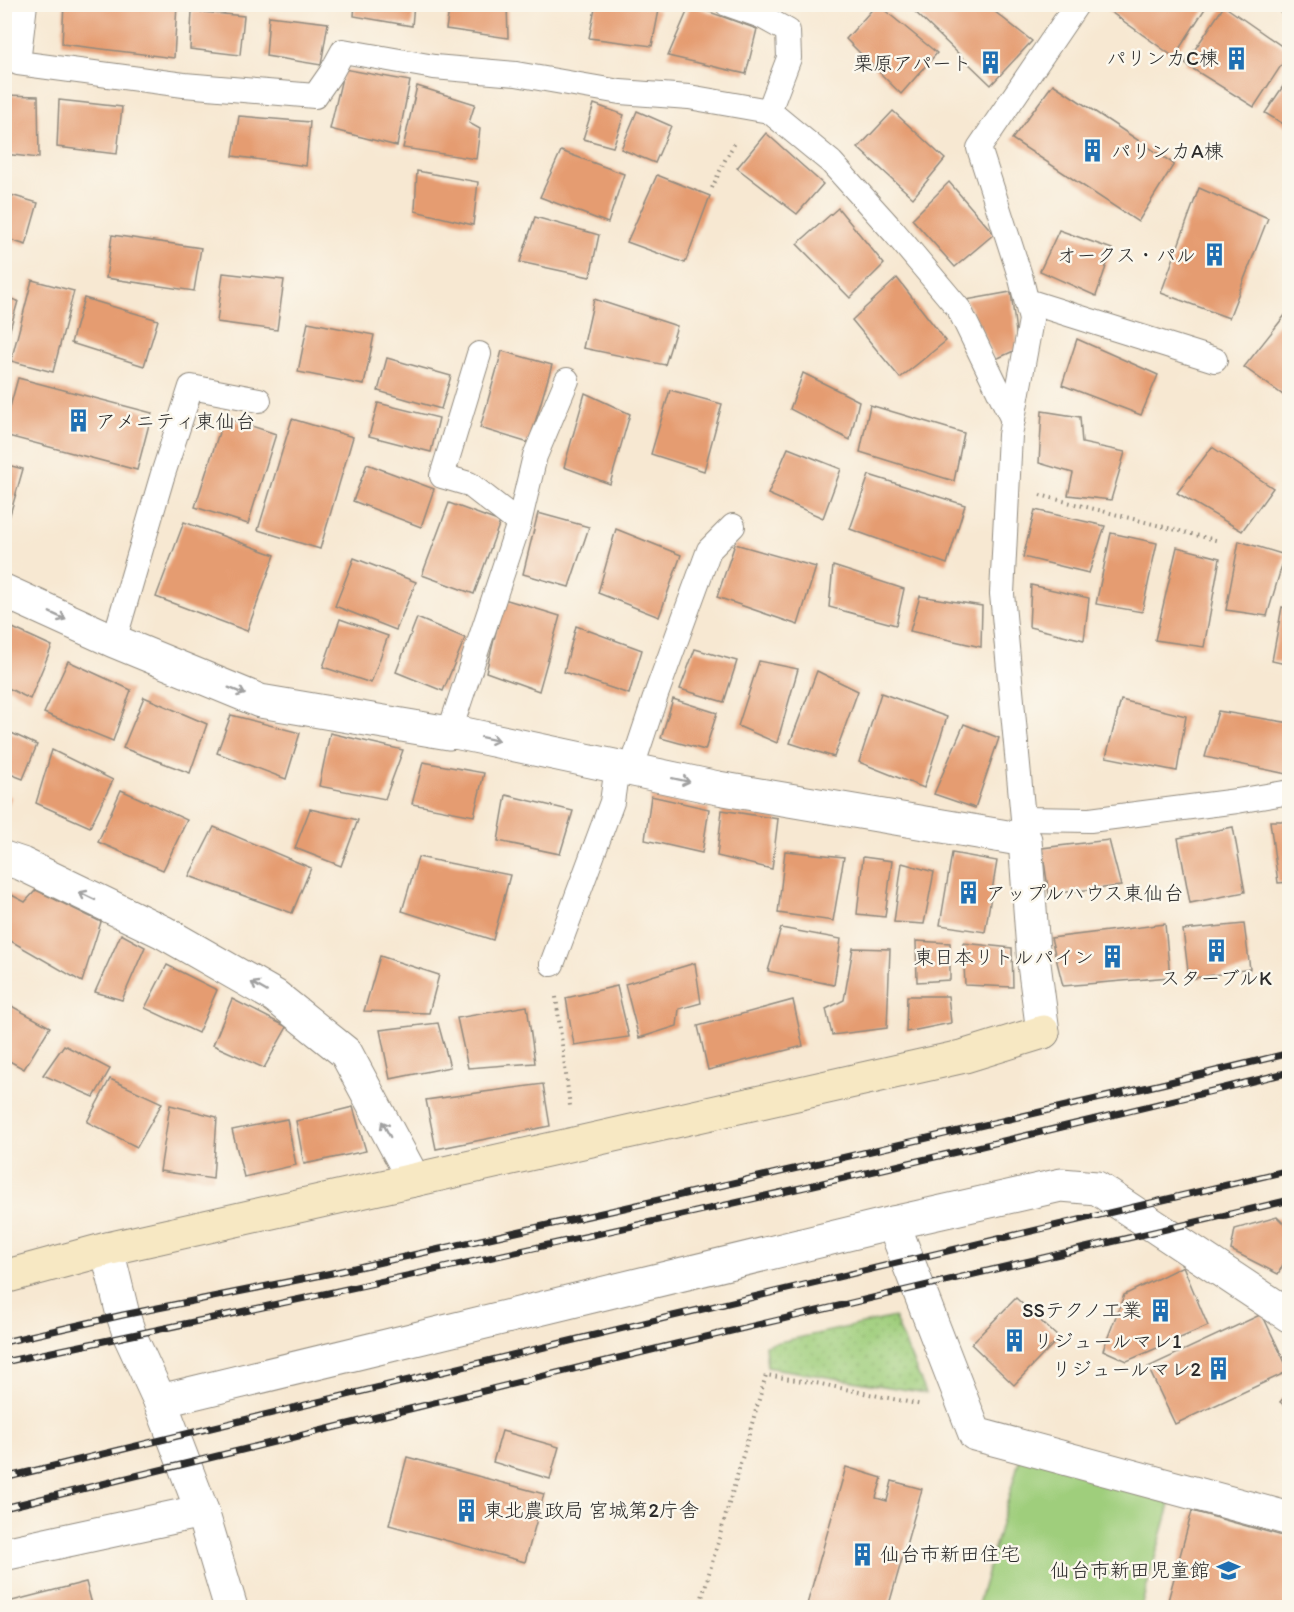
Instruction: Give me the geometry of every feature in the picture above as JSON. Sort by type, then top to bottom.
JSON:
[{"type":"street","points":[[4,591],[114,641],[260,701],[455,732],[718,788],[1024,830],[1034,964],[1043,1032],[965,1056],[107,1249],[4,1277]]},
{"type":"street","points":[[4,858],[22,864],[163,932],[275,996],[346,1053],[414,1180]]},
{"type":"street","points":[[160,1401],[893,1223],[1061,1185],[1097,1188],[1290,1316]]},
{"type":"street","points":[[893,1223],[975,1434],[1290,1519]]},
{"type":"street","points":[[107,1249],[130,1336],[160,1401],[202,1510],[231,1608]]},
{"type":"street","points":[[4,1554],[202,1510]]},
{"type":"lane","points":[[25,4],[11,65],[184,85],[315,96],[343,51],[434,67],[516,74],[620,92],[689,96],[762,109],[831,162],[895,233],[958,309],[1013,420]]},
{"type":"lane","points":[[727,4],[761,16],[788,31],[789,58],[762,109]]},
{"type":"lane","points":[[1077,4],[979,148],[1022,279],[1031,320],[1010,435],[1002,594],[1024,830],[1290,792]]},
{"type":"lane","points":[[1027,301],[1215,360]]},
{"type":"lane","points":[[479,354],[442,476],[469,484],[519,523]]},
{"type":"lane","points":[[449,732],[519,523],[535,456],[567,380]]},
{"type":"lane","points":[[114,641],[191,387],[259,400]]},
{"type":"lane","points":[[552,964],[624,768],[657,692],[709,550],[734,526]]},
{"type":"path","points":[[712,188],[726,158],[762,109]]},
{"type":"path","points":[[1008,487],[1219,541]]},
{"type":"path","points":[[552,964],[576,1144]]},
{"type":"path","points":[[699,1608],[766,1375],[967,1414]]},
{"type":"green space","points":[[894,1317],[926,1393],[767,1367],[765,1345]]},
{"type":"green space","points":[[1021,1454],[1172,1498],[1141,1607],[977,1608]]},
{"type":"building","points":[[64,4],[177,4],[174,58],[62,44]]},
{"type":"building","points":[[355,4],[414,4],[412,26],[354,16]]},
{"type":"building","points":[[450,4],[507,4],[508,38],[446,29]]},
{"type":"building","points":[[596,4],[629,4],[659,10],[652,46],[589,38]]},
{"type":"building","points":[[877,4],[937,53],[901,94],[846,39]]},
{"type":"building","name":"栗原アパート","points":[[915,4],[985,4],[1032,41],[991,85],[911,8]]},
{"type":"building","points":[[1113,4],[1208,4],[1174,57],[1108,10]]},
{"type":"building","points":[[690,5],[757,29],[746,74],[668,56]]},
{"type":"building","name":"パリンカC棟","points":[[1224,6],[1290,52],[1254,107],[1185,64]]},
{"type":"building","points":[[192,11],[244,16],[240,55],[190,49]]},
{"type":"building","points":[[269,16],[328,23],[321,65],[266,56]]},
{"type":"building","points":[[344,69],[410,81],[397,146],[330,129]]},
{"type":"building","points":[[1290,76],[1290,128],[1265,113]]},
{"type":"building","name":"パリンカA棟","points":[[1053,84],[1174,164],[1138,222],[1012,139]]},
{"type":"building","points":[[417,86],[475,104],[469,123],[480,129],[476,159],[403,148]]},
{"type":"building","points":[[4,95],[38,96],[39,158],[4,154]]},
{"type":"building","points":[[59,100],[122,107],[117,154],[57,147]]},
{"type":"building","points":[[594,104],[624,115],[613,147],[583,139]]},
{"type":"building","points":[[637,111],[671,126],[655,163],[621,149]]},
{"type":"building","points":[[893,111],[945,159],[913,198],[858,148]]},
{"type":"building","points":[[239,116],[310,122],[306,166],[233,156]]},
{"type":"building","points":[[766,133],[823,184],[797,214],[737,168]]},
{"type":"building","points":[[561,151],[624,174],[608,223],[540,197]]},
{"type":"building","points":[[417,171],[478,182],[473,225],[415,211]]},
{"type":"building","points":[[657,175],[710,196],[685,263],[627,242]]},
{"type":"building","points":[[949,182],[994,234],[955,267],[912,219]]},
{"type":"building","name":"オークス・パル","points":[[1199,188],[1268,218],[1229,318],[1161,293]]},
{"type":"building","points":[[4,193],[38,203],[26,245],[4,238]]},
{"type":"building","points":[[838,208],[884,264],[850,298],[797,244]]},
{"type":"building","points":[[535,217],[599,235],[590,277],[520,262]]},
{"type":"building","points":[[1059,230],[1112,249],[1096,296],[1040,271]]},
{"type":"building","points":[[112,235],[201,248],[194,291],[106,278]]},
{"type":"building","points":[[223,273],[284,280],[277,330],[217,322]]},
{"type":"building","points":[[897,278],[946,341],[900,378],[852,320]]},
{"type":"building","points":[[32,280],[74,291],[53,372],[11,361]]},
{"type":"building","points":[[1011,292],[1018,349],[996,359],[966,300]]},
{"type":"building","points":[[4,297],[18,301],[5,347],[4,346]]},
{"type":"building","points":[[84,298],[158,320],[144,366],[71,343]]},
{"type":"building","points":[[594,299],[677,326],[665,365],[583,348]]},
{"type":"building","points":[[1286,314],[1290,316],[1290,400],[1244,367]]},
{"type":"building","points":[[308,322],[374,335],[364,385],[298,372]]},
{"type":"building","points":[[1077,339],[1158,375],[1141,415],[1062,385]]},
{"type":"building","points":[[502,351],[552,365],[529,443],[480,428]]},
{"type":"building","points":[[387,358],[451,376],[441,409],[378,391]]},
{"type":"building","points":[[803,373],[859,401],[850,440],[790,409]]},
{"type":"building","name":"アメニティ東仙台","points":[[18,378],[152,413],[137,470],[4,435]]},
{"type":"building","points":[[670,390],[722,404],[704,471],[651,454]]},
{"type":"building","points":[[585,393],[630,414],[610,484],[564,467]]},
{"type":"building","points":[[378,403],[439,418],[431,452],[369,436]]},
{"type":"building","points":[[870,405],[964,433],[954,481],[860,452]]},
{"type":"building","points":[[1042,411],[1080,417],[1082,443],[1125,452],[1111,500],[1068,495],[1073,473],[1039,463]]},
{"type":"building","points":[[224,417],[276,434],[248,524],[195,507]]},
{"type":"building","points":[[292,419],[353,437],[320,549],[258,530]]},
{"type":"building","points":[[1212,447],[1273,488],[1242,531],[1177,493]]},
{"type":"building","points":[[788,448],[841,469],[823,518],[768,494]]},
{"type":"building","points":[[4,464],[23,469],[5,532],[4,532]]},
{"type":"building","points":[[367,464],[434,489],[421,527],[353,501]]},
{"type":"building","points":[[869,475],[965,505],[947,564],[850,529]]},
{"type":"building","points":[[449,503],[500,522],[474,594],[422,575]]},
{"type":"building","points":[[1035,510],[1105,526],[1089,573],[1023,557]]},
{"type":"building","points":[[538,513],[589,527],[569,587],[523,574]]},
{"type":"building","points":[[184,522],[275,555],[247,631],[156,597]]},
{"type":"building","points":[[616,529],[681,555],[659,617],[598,593]]},
{"type":"building","points":[[1111,533],[1157,543],[1142,612],[1096,604]]},
{"type":"building","points":[[1239,541],[1285,555],[1267,616],[1226,610]]},
{"type":"building","points":[[735,544],[816,567],[798,625],[717,597]]},
{"type":"building","points":[[1177,547],[1220,558],[1204,647],[1155,640]]},
{"type":"building","points":[[354,558],[416,582],[396,630],[335,606]]},
{"type":"building","points":[[833,566],[904,589],[896,625],[829,607]]},
{"type":"building","points":[[1031,585],[1089,598],[1084,640],[1029,627]]},
{"type":"building","points":[[920,596],[982,606],[981,647],[910,631]]},
{"type":"building","points":[[504,599],[560,616],[539,691],[486,672]]},
{"type":"building","points":[[1282,607],[1290,609],[1290,665],[1272,661]]},
{"type":"building","points":[[417,618],[465,638],[443,691],[396,672]]},
{"type":"building","points":[[340,619],[388,636],[371,683],[323,667]]},
{"type":"building","points":[[4,624],[52,646],[30,699],[4,686]]},
{"type":"building","points":[[576,626],[642,650],[629,694],[564,672]]},
{"type":"building","points":[[695,649],[737,661],[724,702],[680,689]]},
{"type":"building","points":[[68,661],[131,690],[113,741],[44,713]]},
{"type":"building","points":[[759,661],[798,669],[777,743],[738,726]]},
{"type":"building","points":[[817,671],[858,691],[834,757],[790,743]]},
{"type":"building","points":[[881,693],[947,717],[924,788],[859,762]]},
{"type":"building","points":[[144,697],[207,724],[190,773],[123,748]]},
{"type":"building","points":[[673,699],[717,713],[705,750],[661,738]]},
{"type":"building","points":[[1121,700],[1186,716],[1177,771],[1106,757]]},
{"type":"building","points":[[1218,711],[1290,723],[1290,760],[1287,774],[1205,757]]},
{"type":"building","points":[[231,715],[300,733],[286,779],[217,753]]},
{"type":"building","points":[[964,724],[999,738],[975,808],[934,794]]},
{"type":"building","points":[[5,730],[37,745],[23,779],[5,772]]},
{"type":"building","points":[[330,733],[403,750],[385,799],[319,786]]},
{"type":"building","points":[[52,750],[113,780],[90,827],[36,803]]},
{"type":"building","points":[[423,762],[484,773],[474,816],[412,804]]},
{"type":"building","points":[[121,790],[187,820],[163,870],[98,842]]},
{"type":"building","points":[[4,793],[11,797],[5,814],[4,814]]},
{"type":"building","points":[[506,795],[573,811],[560,854],[498,841]]},
{"type":"building","points":[[651,796],[709,809],[702,853],[645,840]]},
{"type":"building","points":[[310,809],[358,820],[341,866],[295,848]]},
{"type":"building","points":[[722,810],[778,819],[772,869],[717,856]]},
{"type":"building","points":[[1270,821],[1290,821],[1290,882],[1278,883]]},
{"type":"building","points":[[214,827],[311,868],[292,913],[189,876]]},
{"type":"building","points":[[1233,827],[1245,892],[1190,903],[1178,838]]},
{"type":"building","points":[[1109,840],[1121,886],[1049,894],[1042,848]]},
{"type":"building","points":[[785,851],[844,857],[833,921],[778,913]]},
{"type":"building","name":"アップルハウス東仙台","points":[[952,853],[997,861],[985,932],[940,925]]},
{"type":"building","points":[[418,857],[510,875],[493,940],[402,911]]},
{"type":"building","points":[[863,857],[892,861],[885,917],[857,914]]},
{"type":"building","points":[[902,863],[934,872],[924,924],[894,922]]},
{"type":"building","points":[[36,890],[101,922],[82,982],[11,941],[4,948],[4,891],[25,902]]},
{"type":"building","name":"東日本リトルパイン","points":[[1165,924],[1170,977],[1063,986],[1051,938]]},
{"type":"building","name":"スターブルK","points":[[1244,924],[1250,969],[1189,979],[1183,930]]},
{"type":"building","points":[[781,928],[841,939],[834,985],[768,971]]},
{"type":"building","points":[[121,934],[145,947],[122,1000],[95,992]]},
{"type":"building","points":[[916,941],[950,943],[950,980],[917,982]]},
{"type":"building","points":[[963,943],[1012,948],[1013,987],[965,985]]},
{"type":"building","points":[[853,948],[890,949],[887,1028],[832,1035],[826,1009],[844,1000]]},
{"type":"building","points":[[380,956],[439,975],[429,1013],[364,1011]]},
{"type":"building","points":[[695,963],[701,1003],[679,1009],[677,1026],[639,1038],[625,984]]},
{"type":"building","points":[[167,965],[217,990],[198,1033],[145,1008]]},
{"type":"building","points":[[617,986],[629,1037],[574,1045],[566,998]]},
{"type":"building","points":[[907,996],[948,996],[951,1023],[906,1032]]},
{"type":"building","points":[[232,999],[287,1027],[264,1068],[213,1045]]},
{"type":"building","points":[[793,1000],[803,1046],[708,1070],[698,1026]]},
{"type":"building","points":[[4,1002],[50,1027],[24,1069],[4,1058]]},
{"type":"building","points":[[527,1006],[535,1063],[468,1068],[457,1018]]},
{"type":"building","points":[[438,1023],[450,1067],[390,1079],[380,1030]]},
{"type":"building","points":[[64,1045],[110,1069],[94,1097],[43,1075]]},
{"type":"building","points":[[110,1079],[162,1103],[137,1147],[87,1122]]},
{"type":"building","points":[[543,1084],[550,1126],[436,1149],[426,1100]]},
{"type":"building","points":[[170,1105],[217,1117],[213,1179],[160,1171]]},
{"type":"building","points":[[353,1107],[366,1151],[304,1164],[296,1121]]},
{"type":"building","points":[[287,1119],[296,1165],[244,1177],[232,1130]]},
{"type":"building","points":[[1277,1217],[1290,1230],[1290,1251],[1278,1274],[1231,1250],[1235,1229]]},
{"type":"building","name":"SSテクノ工業","points":[[1183,1266],[1208,1326],[1127,1361],[1103,1350],[1124,1295]]},
{"type":"building","name":"リジュールマレ1","points":[[1016,1298],[1059,1338],[1014,1385],[971,1344]]},
{"type":"building","name":"リジュールマレ2","points":[[1262,1314],[1289,1371],[1175,1424],[1148,1367]]},
{"type":"building","points":[[1290,1391],[1290,1410],[1280,1402]]},
{"type":"building","points":[[502,1431],[559,1447],[550,1479],[493,1462]]},
{"type":"building","name":"東北農政局 宮城第2庁舎","points":[[407,1457],[544,1494],[525,1562],[389,1525]]},
{"type":"building","name":"仙台市新田住宅","points":[[846,1467],[882,1478],[876,1498],[887,1501],[892,1481],[922,1489],[888,1608],[806,1608]]},
{"type":"building","name":"仙台市新田児童館","points":[[1192,1511],[1290,1538],[1290,1608],[1166,1608]]},
{"type":"building","points":[[86,1582],[93,1608],[4,1608],[4,1603]]},
{"type":"railway","points":[[4,1342],[611,1211],[1290,1053]]},
{"type":"railway","points":[[4,1362],[648,1223],[1290,1072]]},
{"type":"railway","points":[[4,1478],[1290,1170]]},
{"type":"railway","points":[[4,1508],[676,1344],[1290,1200]]},
{"type":"place","name":"パリンカC棟","points":[[1237,58]]},
{"type":"place","name":"栗原アパート","points":[[990,63]]},
{"type":"place","name":"パリンカA棟","points":[[1093,151]]},
{"type":"place","name":"オークス・パル","points":[[1214,255]]},
{"type":"place","name":"アメニティ東仙台","points":[[78,421]]},
{"type":"place","name":"アップルハウス東仙台","points":[[968,893]]},
{"type":"place","name":"スターブルK","points":[[1216,950]]},
{"type":"place","name":"東日本リトルパイン","points":[[1112,957]]},
{"type":"place","name":"SSテクノ工業","points":[[1160,1310]]},
{"type":"place","name":"リジュールマレ1","points":[[1015,1341]]},
{"type":"place","name":"リジュールマレ2","points":[[1219,1369]]},
{"type":"place","name":"東北農政局 宮城第2庁舎","points":[[466,1510]]},
{"type":"place","name":"仙台市新田住宅","points":[[862,1554]]},
{"type":"place","name":"仙台市新田児童館","points":[[1228,1570]]}]
